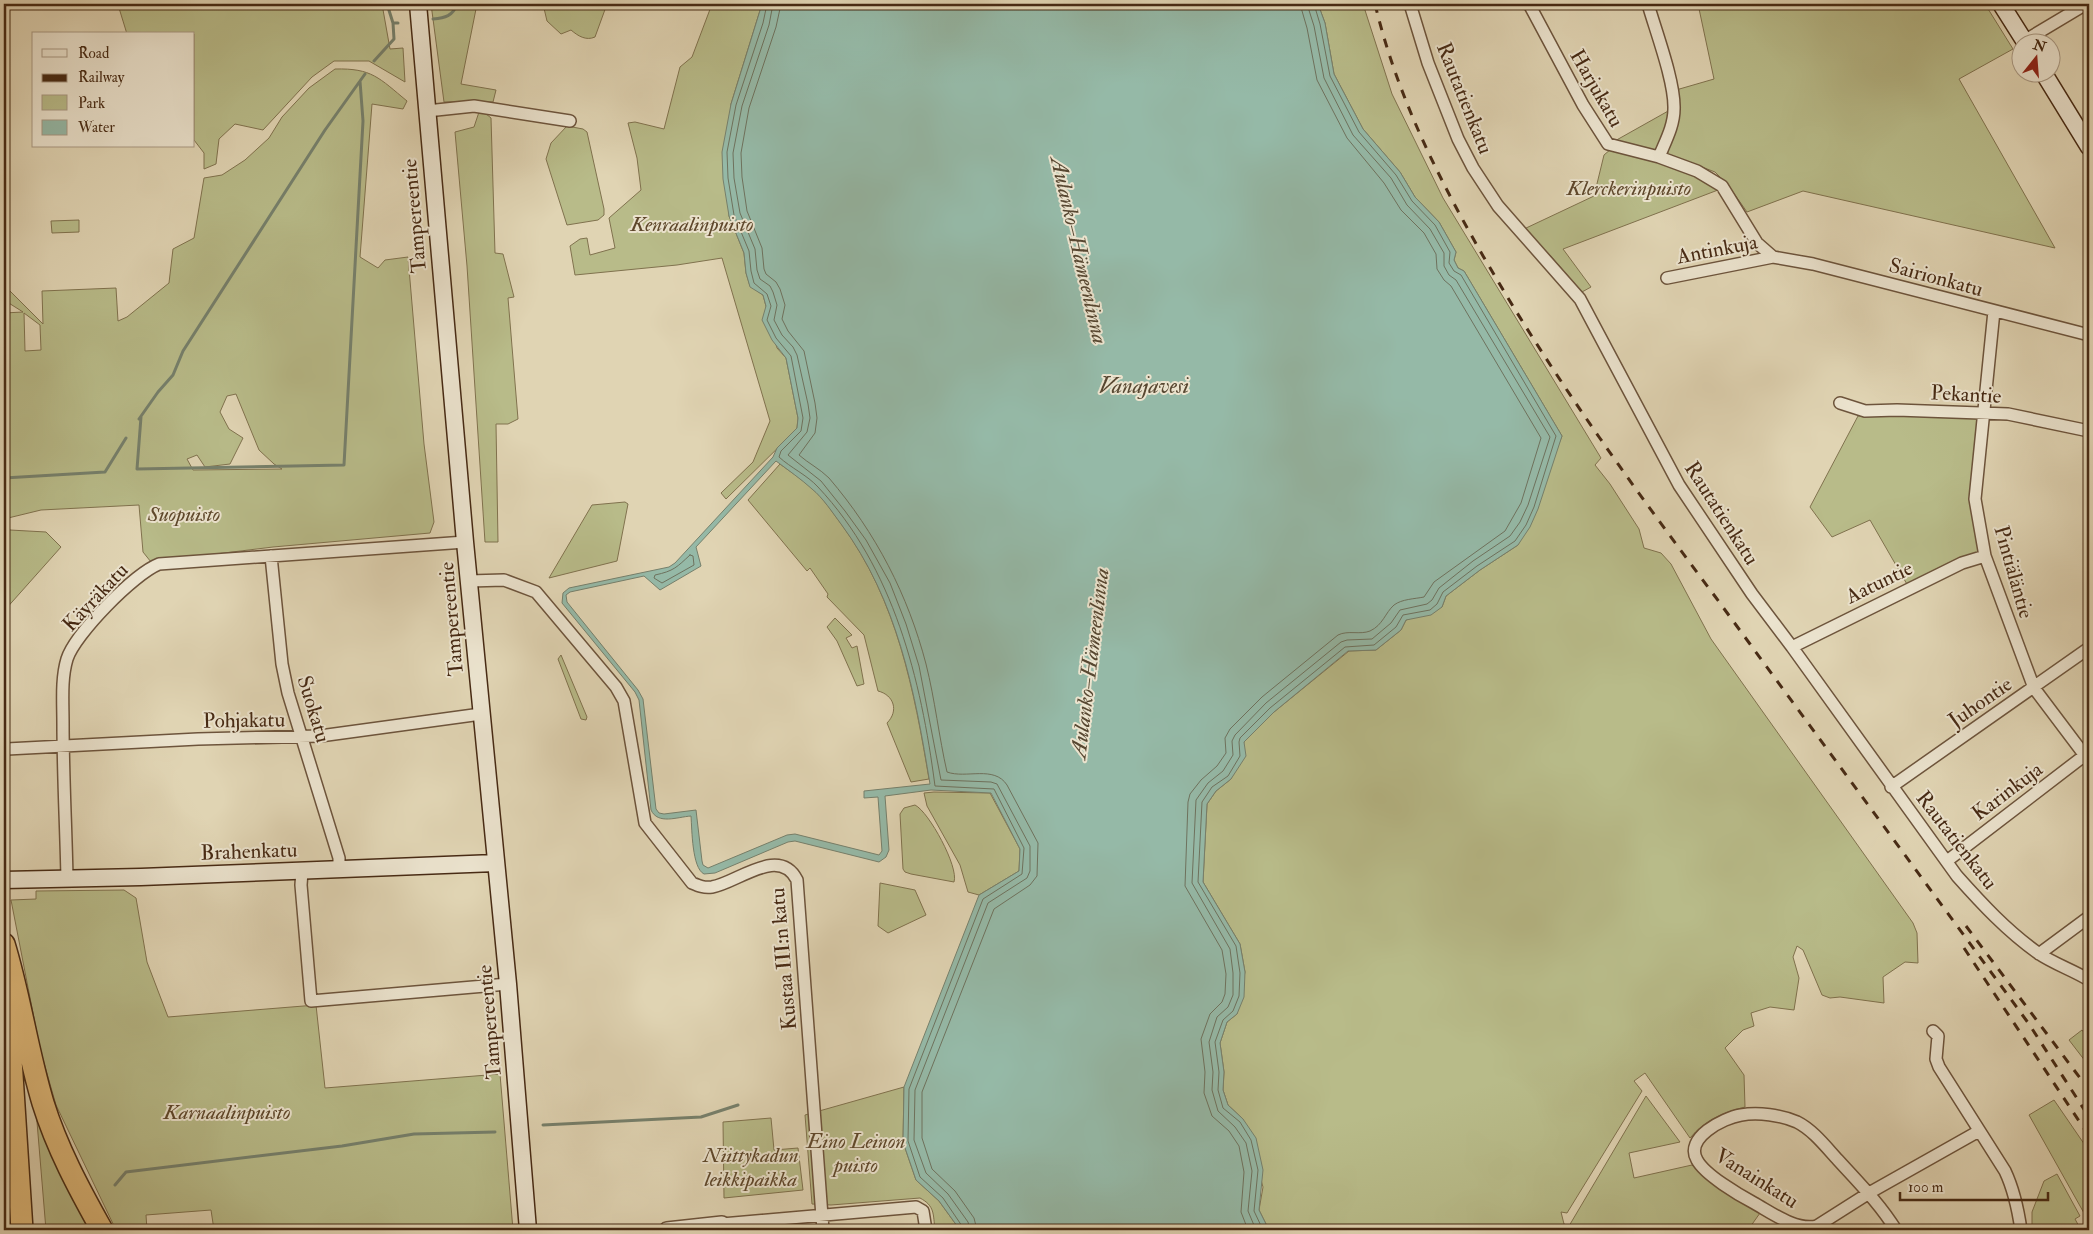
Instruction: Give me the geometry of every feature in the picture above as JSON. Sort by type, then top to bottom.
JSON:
[{"type":"highway","points":[[4,944],[13,974],[43,1103],[71,1172],[102,1230]]},
{"type":"highway","points":[[4,987],[10,1044],[22,1230]]},
{"type":"main road","name":"Tampereentie","points":[[418,4],[465,542],[508,984],[528,1230]]},
{"type":"main road","points":[[2001,4],[2019,32]]},
{"type":"main road","points":[[2050,82],[2089,147]]},
{"type":"main road","name":"Brahenkatu","points":[[4,880],[495,863]]},
{"type":"street","name":"Rautatienkatu","points":[[1410,4],[1428,63],[1458,139],[1473,168],[1498,206],[1580,299],[1679,485],[1752,594],[1792,646],[1957,876],[1987,909],[2039,954],[2089,980]]},
{"type":"street","name":"Harjukatu","points":[[1529,4],[1583,105],[1608,144],[1659,157],[1697,171],[1722,186],[1757,243],[1773,257]]},
{"type":"street","points":[[1648,4],[1673,90],[1674,110],[1671,127],[1659,157]]},
{"type":"street","points":[[2041,32],[2086,4]]},
{"type":"street","points":[[427,112],[474,106],[570,121]]},
{"type":"street","name":"Antinkuja","points":[[1667,278],[1773,257]]},
{"type":"street","name":"Sairionkatu","points":[[1773,257],[1813,264],[2089,335]]},
{"type":"street","name":"Pintiäläntie","points":[[1994,311],[1975,499],[1985,556],[2034,688],[2088,756]]},
{"type":"street","name":"Pekantie","points":[[1840,403],[1865,411],[1897,410],[2008,414],[2089,431]]},
{"type":"street","name":"Käyräkatu","points":[[67,879],[63,746],[64,686],[68,658],[73,647],[120,592],[147,569],[158,564],[465,542]]},
{"type":"street","name":"Suokatu","points":[[271,556],[282,664],[288,693],[339,858],[339,869]]},
{"type":"street","name":"Aatuntie","points":[[1792,646],[1962,563],[1985,556]]},
{"type":"street","name":"Kustaa III:n katu","points":[[469,581],[504,580],[536,592],[616,687],[624,701],[645,823],[692,883],[703,887],[722,885],[768,865],[792,872],[797,880],[823,1230]]},
{"type":"street","name":"Juhontie","points":[[1891,786],[2089,648]]},
{"type":"street","name":"Pohjakatu","points":[[7,749],[198,739],[303,737],[481,714]]},
{"type":"street","name":"Karinkuja","points":[[1947,861],[2088,756]]},
{"type":"street","points":[[302,871],[301,885],[311,1001],[508,984]]},
{"type":"street","points":[[2039,954],[2089,916]]},
{"type":"street","points":[[1933,1031],[1938,1036],[1936,1059],[1939,1067],[2005,1171],[2011,1184],[2021,1230]]},
{"type":"street","name":"Vanainkatu","points":[[1869,1193],[1810,1131],[1796,1122],[1781,1117],[1740,1115],[1710,1128],[1701,1135],[1696,1145],[1694,1155],[1697,1162],[1715,1177],[1759,1206],[1805,1227],[1817,1226],[1869,1193],[1979,1131]]},
{"type":"street","points":[[1869,1193],[1883,1209],[1896,1230]]},
{"type":"street","points":[[667,1230],[722,1227],[822,1215],[916,1208],[923,1211],[926,1230]]},
{"type":"green space","points":[[121,4],[382,4],[390,49],[403,48],[405,82],[369,61],[334,61],[312,77],[263,130],[235,124],[219,139],[216,164],[204,169],[204,153],[195,141],[195,32],[126,32],[119,8]]},
{"type":"green space","points":[[431,4],[477,4],[461,84],[496,90],[493,102],[444,102]]},
{"type":"green space","points":[[543,4],[607,4],[595,37],[585,38],[571,30],[561,34],[547,21]]},
{"type":"green space","name":"Kenraalinpuisto","points":[[712,4],[762,4],[731,104],[729,216],[744,253],[746,273],[750,286],[763,295],[777,348],[786,358],[798,418],[797,428],[794,432],[726,499],[721,493],[753,462],[770,421],[722,258],[677,265],[575,275],[570,246],[580,239],[587,238],[590,255],[615,248],[609,218],[641,190],[637,158],[628,123],[635,122],[664,129],[680,67],[692,57]]},
{"type":"green space","points":[[1318,4],[1363,4],[1392,94],[1443,198],[1601,458],[1595,465],[1610,484],[1639,529],[1644,548],[1661,553],[1671,564],[1711,639],[1913,923],[1917,933],[1918,963],[1905,962],[1883,977],[1884,1003],[1840,997],[1830,998],[1822,995],[1803,950],[1797,946],[1793,957],[1799,978],[1794,1010],[1770,1007],[1751,1013],[1754,1026],[1743,1030],[1725,1048],[1744,1075],[1745,1107],[1715,1118],[1690,1138],[1645,1073],[1634,1081],[1642,1091],[1567,1213],[1561,1212],[1564,1224],[1569,1226],[1646,1096],[1680,1142],[1629,1153],[1634,1178],[1692,1165],[1702,1174],[1760,1213],[1748,1230],[1269,1230],[1259,1210],[1263,1187],[1243,1119],[1228,1105],[1223,1090],[1224,1072],[1220,1043],[1227,1022],[1237,1014],[1245,972],[1240,944],[1203,882],[1207,804],[1216,791],[1231,779],[1244,742],[1274,712],[1349,651],[1376,650],[1401,630],[1406,620],[1442,607],[1446,596],[1480,570],[1518,545],[1562,436],[1464,271],[1458,268],[1454,260],[1456,252],[1439,222],[1415,197],[1400,172],[1363,129],[1334,74],[1325,23]]},
{"type":"green space","points":[[1698,4],[1985,4],[2010,44],[2010,51],[1959,79],[2055,248],[1803,191],[1747,212],[1728,185],[1715,172],[1668,154],[1676,90],[1714,79]]},
{"type":"green space","name":"Suopuisto","points":[[335,69],[358,70],[382,81],[407,101],[403,109],[372,104],[360,257],[378,268],[385,260],[408,257],[424,444],[434,522],[430,533],[273,547],[151,562],[143,552],[139,505],[41,510],[4,519],[4,313],[23,312],[4,300],[4,285],[43,324],[42,291],[116,288],[118,321],[127,317],[169,283],[173,249],[194,238],[204,178],[222,175],[245,160],[269,138],[282,117],[309,88]],"holes":[[[24,313],[40,325],[41,350],[25,351]],[[236,394],[259,450],[282,469],[193,470],[187,459],[197,455],[205,467],[230,464],[243,438],[229,429],[220,412],[227,396]]]},
{"type":"green space","points":[[1670,110],[1668,123],[1658,150],[1650,151],[1613,142]]},
{"type":"green space","points":[[479,112],[485,113],[491,118],[495,253],[503,254],[514,297],[508,298],[518,419],[508,424],[496,424],[498,542],[485,542],[467,266],[455,132],[474,127]]},
{"type":"green space","points":[[567,126],[583,129],[587,132],[604,215],[598,220],[567,225],[546,159],[551,143]]},
{"type":"green space","name":"Klerckerinpuisto","points":[[1611,149],[1659,162],[1693,174],[1718,190],[1563,249],[1591,287],[1582,292],[1524,229],[1594,196],[1604,155]]},
{"type":"green space","points":[[79,220],[79,232],[52,233],[51,221]]},
{"type":"green space","points":[[1871,414],[1978,418],[1981,554],[1908,586],[1870,520],[1832,537],[1810,507],[1858,416]]},
{"type":"green space","points":[[780,464],[809,486],[825,502],[861,554],[877,584],[890,615],[909,679],[929,779],[911,782],[887,723],[893,714],[893,704],[888,696],[878,691],[864,635],[827,597],[828,594],[810,568],[807,571],[748,500]]},
{"type":"green space","points":[[625,502],[628,504],[617,561],[549,578],[592,505]]},
{"type":"green space","points":[[4,521],[10,530],[46,532],[61,547],[4,611]]},
{"type":"green space","points":[[835,618],[852,635],[846,638],[852,648],[857,646],[864,684],[857,686],[837,641],[827,627]]},
{"type":"green space","points":[[561,655],[587,717],[586,720],[581,719],[558,659]]},
{"type":"green space","points":[[924,793],[990,793],[1020,849],[1019,871],[979,895],[968,892],[960,865],[927,806]]},
{"type":"green space","points":[[915,805],[928,818],[942,841],[952,865],[954,882],[911,874],[903,869],[900,814],[904,808]]},
{"type":"green space","points":[[880,883],[915,890],[926,915],[888,933],[878,926]]},
{"type":"green space","name":"Karnaalinpuisto","points":[[124,890],[136,898],[147,962],[168,1017],[316,1005],[325,1088],[500,1074],[513,1230],[214,1230],[211,1210],[146,1215],[147,1230],[116,1230],[56,1105],[40,1049],[11,900],[36,899],[36,891]]},
{"type":"green space","points":[[2082,1030],[2089,1039],[2089,1066],[2069,1040]]},
{"type":"green space","name":"Eino Leinon puisto","points":[[904,1087],[903,1142],[916,1180],[939,1201],[960,1230],[935,1230],[931,1207],[920,1198],[831,1205],[812,1204],[805,1115]]},
{"type":"green space","points":[[35,1098],[96,1230],[46,1230]]},
{"type":"green space","points":[[2054,1100],[2089,1151],[2089,1222],[2029,1115]]},
{"type":"green space","name":"Niittykadun leikkipaikka","points":[[771,1118],[774,1150],[798,1148],[803,1190],[724,1198],[723,1122]]},
{"type":"green space","points":[[2057,1174],[2080,1216],[2075,1219],[2081,1230],[2032,1230],[2032,1212],[2044,1181]]},
{"type":"water","name":"Vanajavesi","points":[[762,4],[1318,4],[1325,23],[1334,74],[1363,129],[1400,172],[1415,197],[1439,222],[1456,252],[1454,260],[1458,268],[1464,271],[1562,436],[1538,509],[1530,527],[1518,545],[1480,570],[1446,596],[1442,607],[1431,615],[1406,620],[1401,630],[1376,650],[1348,651],[1274,712],[1244,742],[1246,756],[1231,779],[1216,791],[1207,804],[1203,882],[1240,944],[1245,972],[1244,997],[1237,1014],[1227,1022],[1220,1043],[1224,1072],[1223,1090],[1228,1105],[1243,1119],[1256,1138],[1263,1170],[1259,1210],[1269,1230],[960,1230],[939,1201],[916,1180],[903,1142],[904,1087],[979,895],[1019,871],[1020,849],[991,793],[931,790],[885,796],[889,850],[886,857],[879,862],[795,841],[788,842],[715,873],[704,874],[700,870],[695,857],[691,816],[663,819],[654,815],[651,810],[639,700],[635,692],[562,603],[563,593],[569,588],[669,567],[675,563],[773,457],[777,448],[797,428],[798,418],[786,358],[772,340],[762,320],[766,306],[763,295],[750,287],[746,273],[744,253],[729,216],[723,179],[722,152],[731,104]],"holes":[[[776,461],[808,485],[824,501],[861,554],[877,584],[901,648],[918,715],[930,784],[864,791],[864,798],[878,797],[882,851],[879,855],[795,834],[787,835],[708,868],[703,865],[702,861],[696,810],[664,814],[659,813],[656,809],[643,699],[638,690],[567,602],[566,595],[570,592],[644,576],[660,590],[701,566],[696,547]]]},
{"type":"waterway","points":[[387,4],[393,23]]},
{"type":"waterway","points":[[433,19],[448,16],[457,4]]},
{"type":"waterway","points":[[374,61],[394,39],[393,23],[398,23]]},
{"type":"waterway","points":[[139,419],[173,375],[183,351],[325,130],[365,74]]},
{"type":"waterway","points":[[141,417],[137,469],[344,465],[363,121],[360,81]]},
{"type":"waterway","points":[[4,478],[105,472],[126,438]]},
{"type":"waterway","points":[[543,1125],[701,1117],[738,1105]]},
{"type":"waterway","points":[[115,1185],[126,1172],[342,1146],[414,1134],[495,1132]]},
{"type":"railway","points":[[1375,4],[1395,72],[1421,137],[1452,200],[1512,305],[1595,431],[2029,1024],[2089,1117]]},
{"type":"railway","points":[[1966,926],[2089,1090]]},
{"type":"railway","points":[[1964,948],[2089,1136]]},
{"type":"water label","name":"Aulanko–Hämeenlinna","points":[[1080,250]]},
{"type":"water label","name":"Aulanko–Hämeenlinna","points":[[1089,663]]}]
